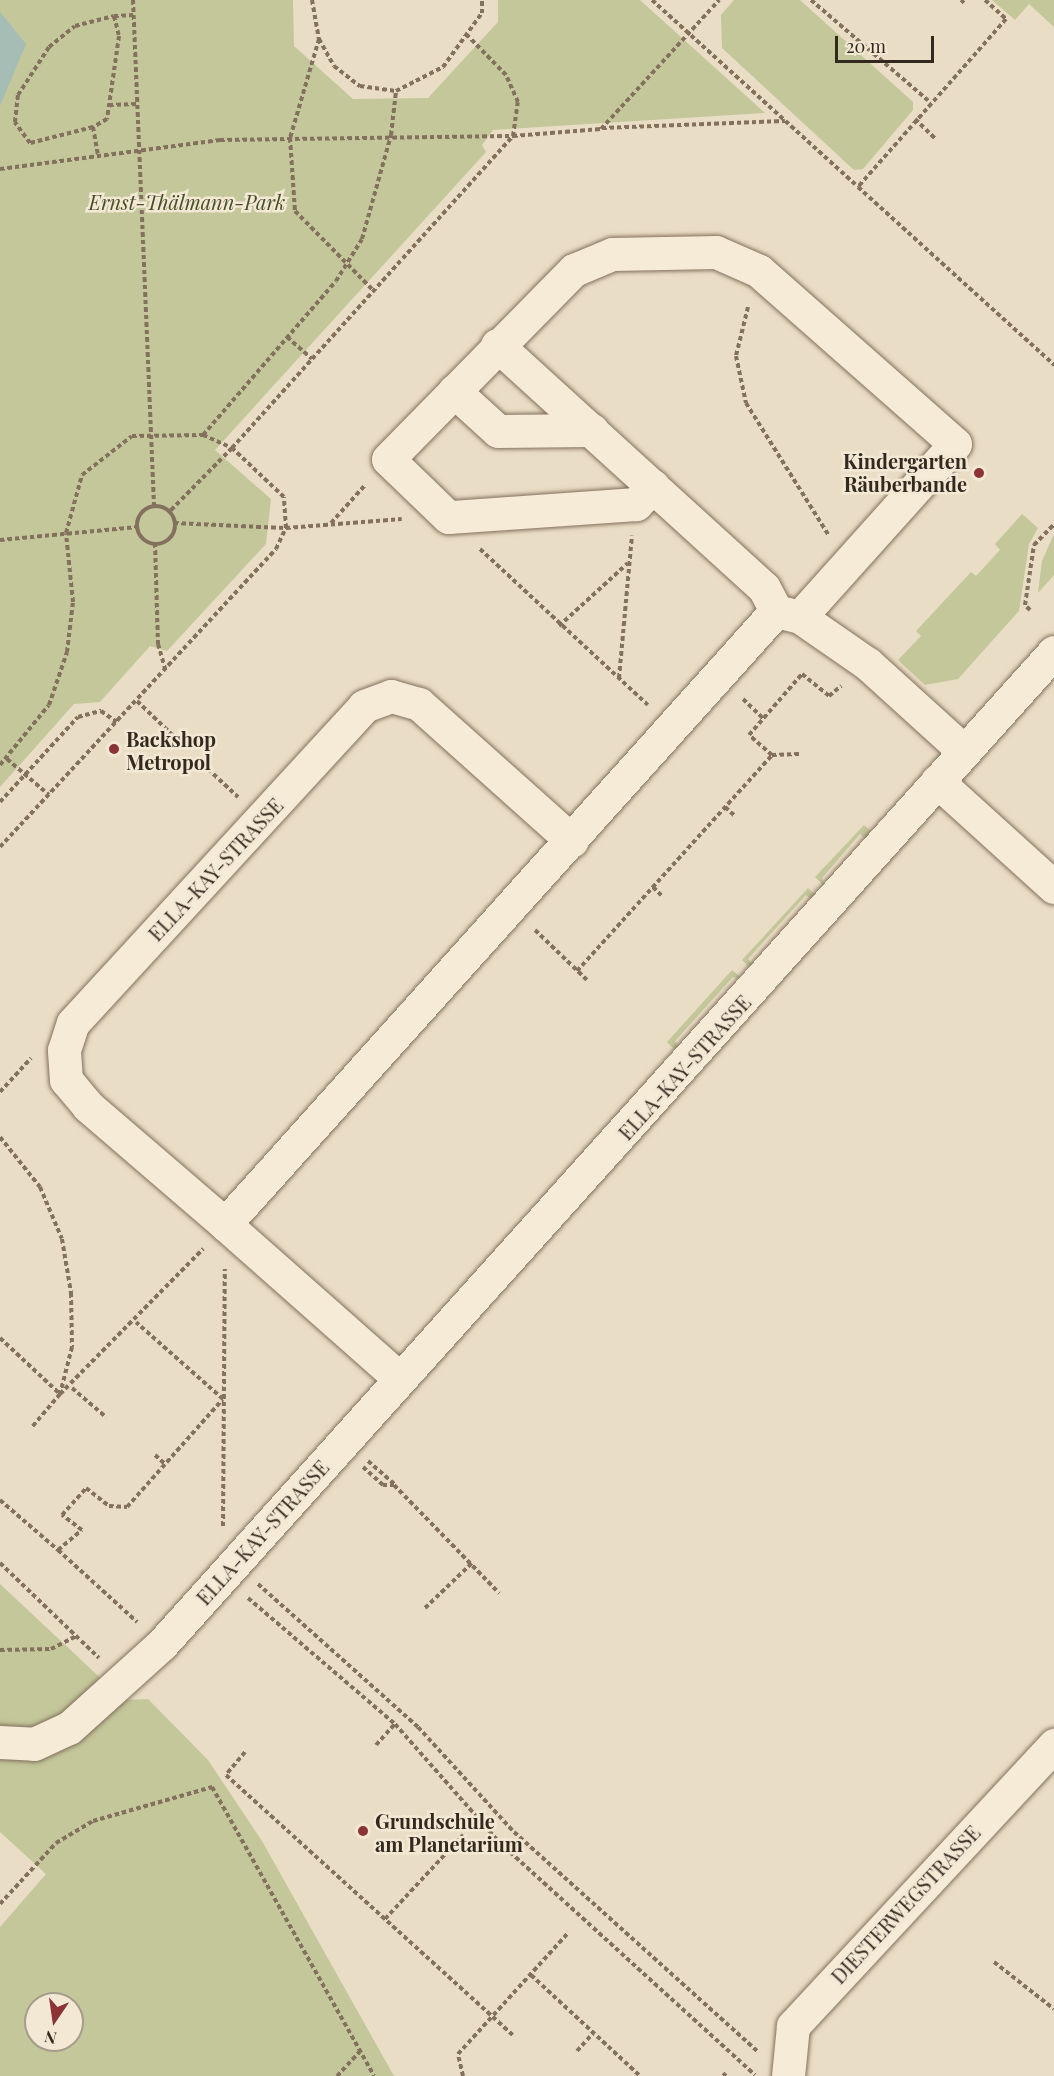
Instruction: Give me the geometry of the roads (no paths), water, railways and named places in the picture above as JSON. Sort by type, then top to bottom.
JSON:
[{"type":"street","points":[[225,1224],[674,728],[788,614],[848,564],[955,444],[767,278],[716,252],[612,254],[574,270],[497,345],[388,459],[448,517],[645,495]]},
{"type":"street","points":[[497,345],[592,430],[645,495],[764,588],[788,614],[868,664],[964,751]]},
{"type":"street","points":[[454,391],[498,431],[592,430]]},
{"type":"street","name":"ELLA-KAY-STRASSE","points":[[0,1742],[33,1744],[69,1728],[124,1684],[162,1644],[237,1576],[399,1378],[1054,652]]},
{"type":"street","name":"ELLA-KAY-STRASSE","points":[[399,1378],[88,1106],[66,1080],[64,1050],[73,1023],[364,706],[391,696],[419,704],[572,841]]},
{"type":"street","points":[[937,781],[1054,887]]},
{"type":"street","name":"DIESTERWEGSTRASSE","points":[[777,2075],[793,2026],[1054,1745]]},
{"type":"water","points":[[0,12],[26,44],[0,106]]},
{"type":"place","name":"Kindergarten Räuberbande","points":[[979,473]]},
{"type":"place","name":"Backshop Metropol","points":[[114,749]]},
{"type":"place","name":"Grundschule am Planetarium","points":[[363,1831]]},
{"type":"park label","name":"Ernst-Thälmann-Park","points":[[187,201]]}]
